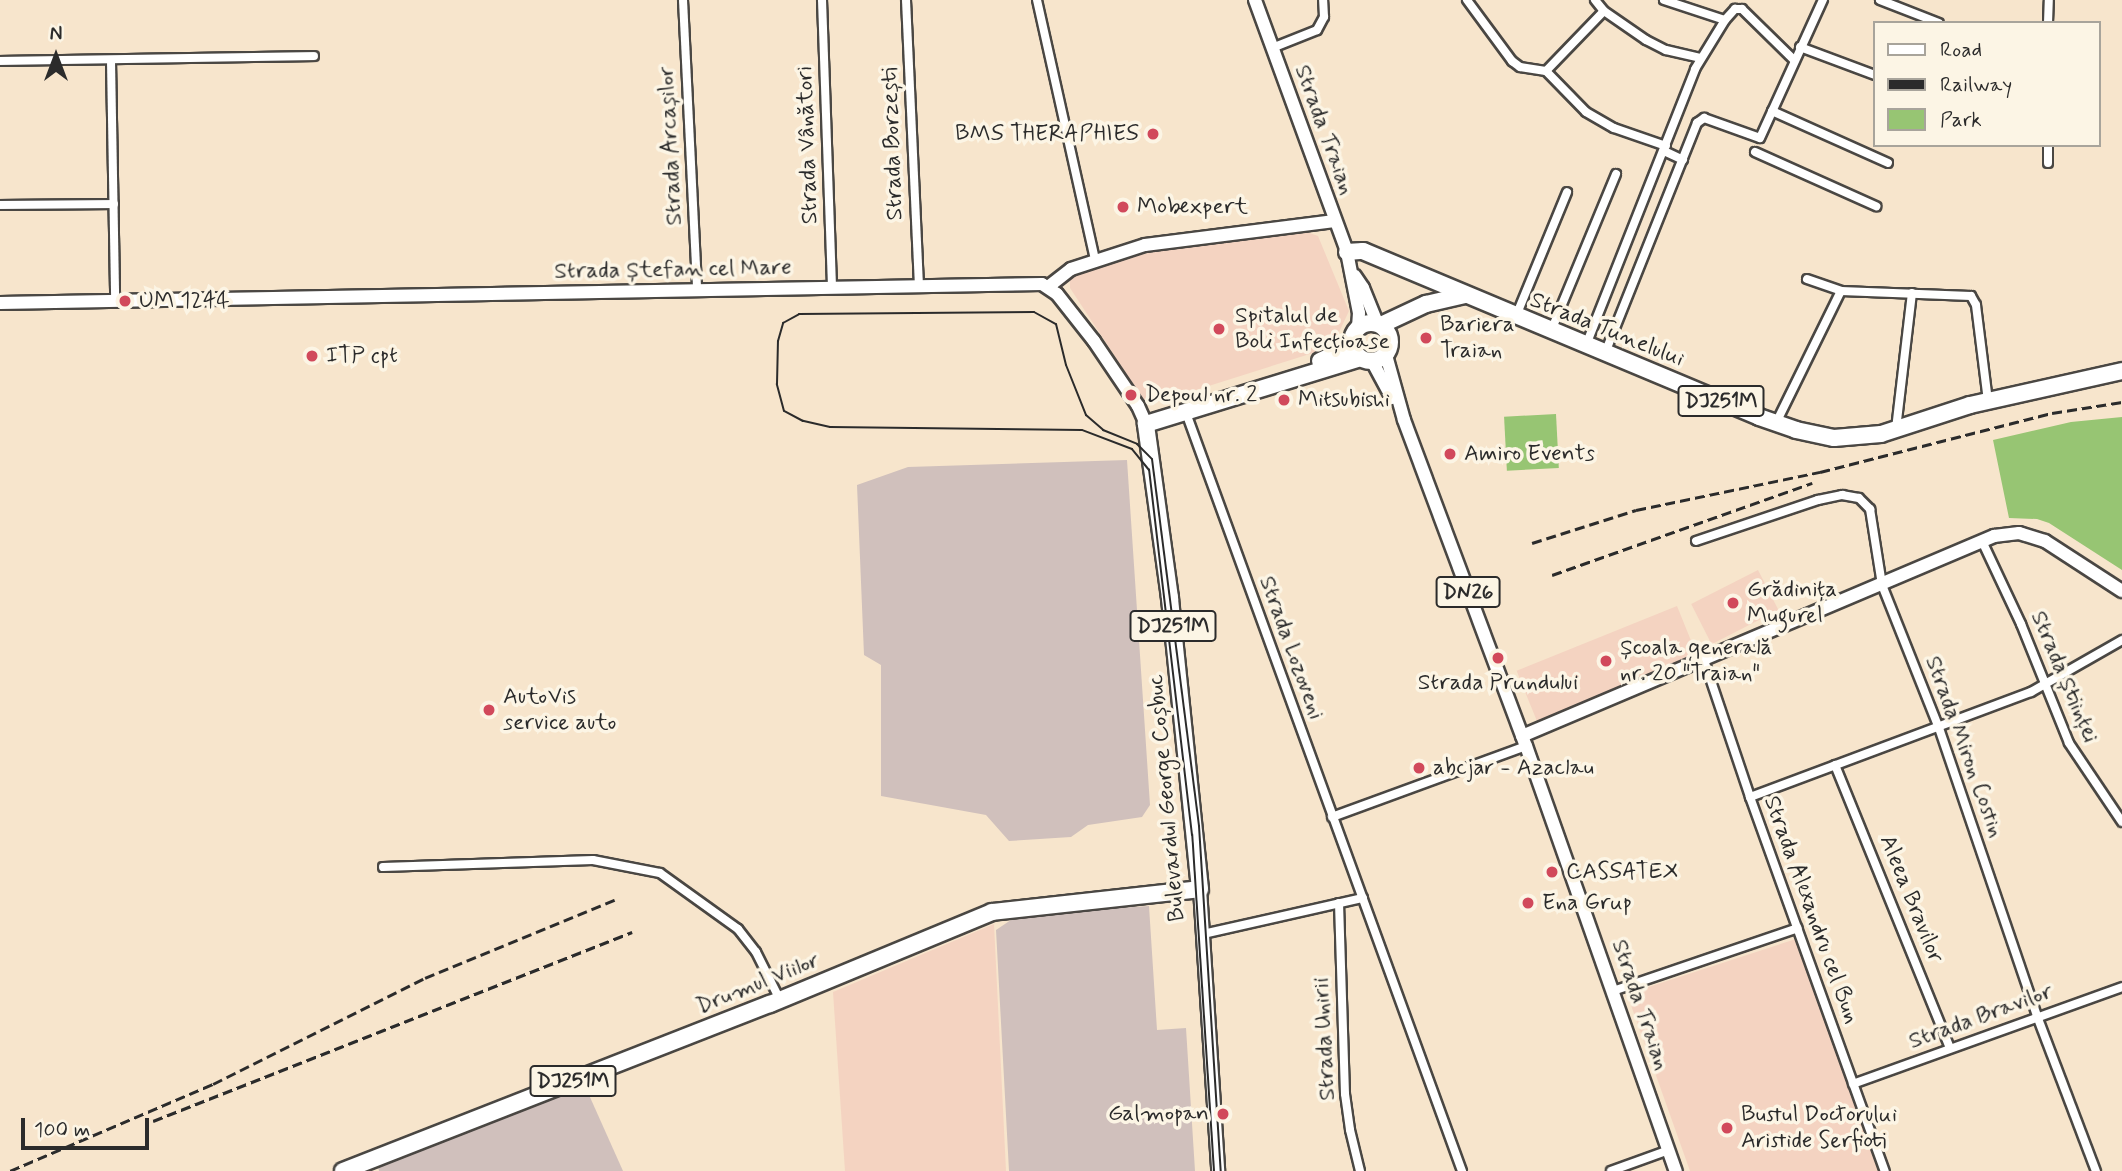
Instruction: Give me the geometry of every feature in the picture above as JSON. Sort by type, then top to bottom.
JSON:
[{"type":"highway","name":"DJ251M","points":[[1347,251],[1363,251],[1464,295]]},
{"type":"highway","name":"Strada Tunelului","points":[[1464,295],[1776,423],[1834,438],[1881,434],[1988,401],[2122,371]]},
{"type":"highway","points":[[1368,355],[1383,328],[1402,316],[1438,300],[1464,295]]},
{"type":"highway","points":[[1368,355],[1353,335],[1358,327],[1383,328]]},
{"type":"highway","points":[[1146,424],[1330,358],[1368,355]]},
{"type":"highway","name":"Bulevardul George Coșbuc","points":[[1146,424],[1170,597],[1200,889]]},
{"type":"highway","name":"Drumul Viilor","points":[[343,1171],[369,1166],[992,912],[1200,889]]},
{"type":"main road","name":"Strada Traian","points":[[1255,0],[1347,251],[1353,274],[1358,327]]},
{"type":"main road","points":[[1048,287],[1064,273],[1095,260],[1167,241],[1335,221]]},
{"type":"main road","name":"Strada Traian","points":[[1353,274],[1383,328]]},
{"type":"main road","name":"Strada Ștefan cel Mare","points":[[0,303],[1030,284],[1048,287]]},
{"type":"main road","name":"Bulevardul George Coșbuc","points":[[1048,287],[1066,304],[1094,341],[1138,407],[1146,424]]},
{"type":"main road","name":"Strada Traian","points":[[1368,355],[1404,420],[1524,741],[1676,1171]]},
{"type":"main road","points":[[1524,741],[1704,660],[1982,541],[2008,534],[2032,536],[2122,591]]},
{"type":"main road","name":"Bulevardul George Coșbuc","points":[[1200,889],[1218,1171]]},
{"type":"street","name":"Strada Arcașilor","points":[[683,0],[697,290]]},
{"type":"street","name":"Strada Vânători","points":[[822,0],[832,288]]},
{"type":"street","name":"Strada Borzești","points":[[906,0],[919,286]]},
{"type":"street","points":[[1037,0],[1095,260]]},
{"type":"street","points":[[1272,48],[1317,30],[1324,18],[1323,0]]},
{"type":"street","points":[[1467,0],[1512,61],[1520,67],[1546,71],[1586,112],[1614,128],[1665,149],[1682,160]]},
{"type":"street","points":[[1594,0],[1604,11],[1646,40],[1666,50],[1700,58]]},
{"type":"street","points":[[1664,0],[1725,20]]},
{"type":"street","points":[[1605,353],[1700,120],[1760,138],[1824,0]]},
{"type":"street","points":[[1880,0],[1933,21]]},
{"type":"street","points":[[2048,21],[2049,0]]},
{"type":"street","points":[[1586,345],[1700,58],[1725,20],[1735,9],[1742,9],[1794,60]]},
{"type":"street","points":[[1546,71],[1604,11]]},
{"type":"street","points":[[1800,47],[1874,75]]},
{"type":"street","points":[[0,61],[314,56]]},
{"type":"street","points":[[111,61],[116,301]]},
{"type":"street","points":[[1772,111],[1888,163]]},
{"type":"street","points":[[2048,147],[2048,163]]},
{"type":"street","points":[[1755,152],[1876,206]]},
{"type":"street","points":[[1551,331],[1580,267],[1616,174]]},
{"type":"street","points":[[1516,316],[1567,192]]},
{"type":"street","points":[[0,205],[114,204]]},
{"type":"street","points":[[1807,279],[1841,290],[1966,295],[1973,298],[1988,401]]},
{"type":"street","points":[[1776,423],[1841,290]]},
{"type":"street","points":[[1896,429],[1912,293]]},
{"type":"street","name":"Strada Lozoveni","points":[[1185,410],[1462,1171]]},
{"type":"street","name":"Strada Miron Costin","points":[[1696,541],[1818,500],[1842,495],[1859,498],[1872,515],[1882,585],[1939,728],[2037,1016],[2096,1171]]},
{"type":"street","name":"Strada Științei","points":[[1982,541],[2076,754],[2122,822]]},
{"type":"street","points":[[1750,797],[1939,728],[2046,684],[2122,640]]},
{"type":"street","name":"Strada Alexandru cel Bun","points":[[1704,660],[1750,797],[1885,1171]]},
{"type":"street","points":[[1332,817],[1524,741]]},
{"type":"street","name":"Aleea Bravilor","points":[[1835,765],[1950,1048]]},
{"type":"street","points":[[383,867],[593,860],[660,873],[738,929],[755,952],[780,1000]]},
{"type":"street","points":[[1203,934],[1363,898]]},
{"type":"street","name":"Strada Unirii","points":[[1339,903],[1345,1094],[1360,1171]]},
{"type":"street","points":[[1613,992],[1798,929]]},
{"type":"street","name":"Strada Bravilor","points":[[1853,1084],[2122,987]]},
{"type":"street","points":[[1611,1171],[1669,1150]]},
{"type":"shaded area","name":"Spitalul de Boli Infecțioase","points":[[1301,230],[1318,236],[1349,311],[1332,347],[1158,402],[1151,403],[1143,399],[1070,288],[1070,276],[1158,250]]},
{"type":"shaded area","points":[[1127,460],[1150,805],[1142,817],[1088,825],[1071,837],[1009,841],[986,815],[881,796],[881,665],[864,655],[857,485],[908,467]]},
{"type":"shaded area","name":"Grădinița Mugurel","points":[[1758,570],[1778,610],[1712,644],[1691,604]]},
{"type":"shaded area","name":"Școala generală nr. 20 \"Traian\"","points":[[1677,606],[1697,656],[1537,721],[1517,671]]},
{"type":"shaded area","points":[[1149,906],[1157,1030],[1186,1028],[1195,1171],[1009,1171],[996,930],[1020,914]]},
{"type":"shaded area","points":[[994,924],[1006,1171],[845,1171],[833,992]]},
{"type":"shaded area","points":[[1796,939],[1878,1171],[1690,1171],[1627,994]]},
{"type":"shaded area","points":[[585,1086],[623,1171],[379,1171],[378,1167]]},
{"type":"green space","points":[[1556,414],[1559,468],[1507,471],[1504,417]]},
{"type":"green space","points":[[2122,417],[2122,570],[2049,523],[2037,519],[2009,518],[1993,440],[2071,422]]},
{"type":"tram line","points":[[1214,1171],[1192,835],[1149,470],[1132,449],[1082,430],[830,427],[803,421],[784,411],[777,384],[778,341],[783,323],[799,314],[1034,312],[1056,324],[1066,365],[1086,415],[1103,430],[1137,444],[1152,459],[1199,826],[1221,1171]]},
{"type":"railway","points":[[1532,543],[1636,510],[1820,472],[2052,413],[2122,402]]},
{"type":"railway","points":[[1552,575],[1812,483]]},
{"type":"railway","points":[[10,1171],[213,1084],[425,978],[619,898]]},
{"type":"railway","points":[[153,1121],[632,932]]},
{"type":"place","name":"BMS THERAPHIES","points":[[1153,134]]},
{"type":"place","name":"Mobexpert","points":[[1123,207]]},
{"type":"place","name":"UM 1244","points":[[125,301]]},
{"type":"place","name":"Spitalul de Boli Infecțioase","points":[[1219,329]]},
{"type":"place","name":"Bariera Traian","points":[[1426,338]]},
{"type":"place","name":"ITP cpt","points":[[312,356]]},
{"type":"place","name":"Depoul nr. 2","points":[[1131,395]]},
{"type":"place","name":"Mitsubishi","points":[[1284,400]]},
{"type":"place","name":"Amiro Events","points":[[1450,454]]},
{"type":"place","name":"Grădinița Mugurel","points":[[1733,603]]},
{"type":"place","name":"Strada Prundului","points":[[1498,658]]},
{"type":"place","name":"Școala generală nr. 20 \"Traian\"","points":[[1606,661]]},
{"type":"place","name":"AutoVis service auto","points":[[489,710]]},
{"type":"place","name":"abcjar - Azaclau","points":[[1419,768]]},
{"type":"place","name":"CASSATEX","points":[[1552,872]]},
{"type":"place","name":"Ena Grup","points":[[1528,903]]},
{"type":"place","name":"Galmopan","points":[[1223,1114]]},
{"type":"place","name":"Bustul Doctorului Aristide Serfioti","points":[[1727,1128]]}]
